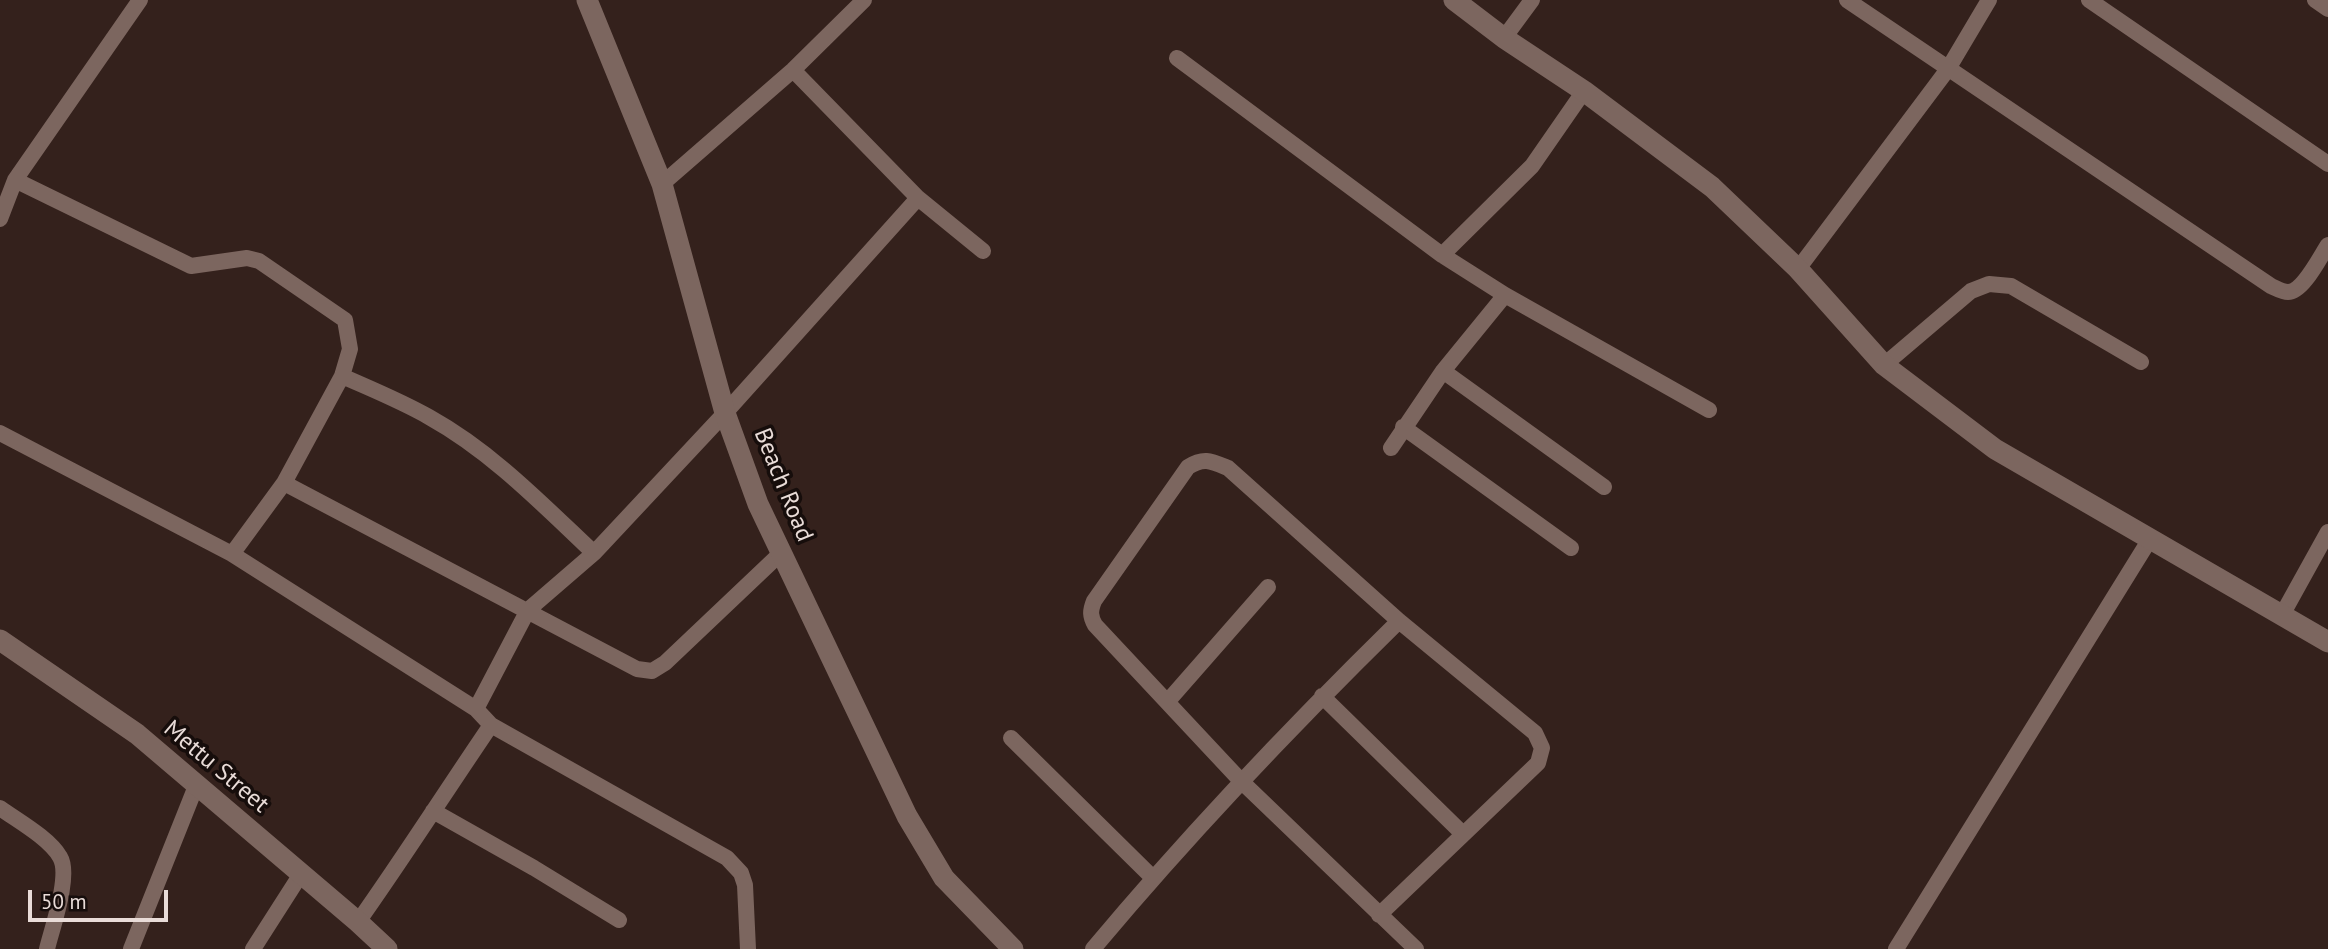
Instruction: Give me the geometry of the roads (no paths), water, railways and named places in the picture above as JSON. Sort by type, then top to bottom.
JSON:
[{"type":"street","points":[[0,219],[15,180],[140,0]]},
{"type":"street","name":"Beach Road","points":[[587,0],[662,184],[725,413],[758,504],[907,816],[944,878],[1013,949]]},
{"type":"street","points":[[662,184],[793,70],[864,0]]},
{"type":"street","points":[[1454,0],[1712,187],[1798,269],[1884,365],[1995,450],[2328,642]]},
{"type":"street","points":[[1504,38],[1532,0]]},
{"type":"street","points":[[1847,0],[2272,286],[2284,292],[2291,292],[2299,287],[2328,245]]},
{"type":"street","points":[[1798,269],[1948,69],[1989,0]]},
{"type":"street","points":[[2089,0],[2328,164]]},
{"type":"street","points":[[2315,0],[2328,9]]},
{"type":"street","points":[[1177,58],[1442,254],[1505,295],[1709,410]]},
{"type":"street","points":[[793,70],[918,198],[983,251]]},
{"type":"street","points":[[1442,254],[1532,166],[1584,92]]},
{"type":"street","points":[[15,180],[191,266],[247,258],[259,261],[345,320],[349,349],[342,376],[284,483],[232,554]]},
{"type":"street","points":[[476,709],[528,610],[594,553],[725,413],[918,198]]},
{"type":"street","points":[[1884,365],[1971,291],[1989,284],[2011,286],[2141,362]]},
{"type":"street","points":[[1391,448],[1443,371],[1505,295]]},
{"type":"street","points":[[1443,371],[1604,487]]},
{"type":"street","points":[[342,376],[429,416],[466,440],[506,470],[594,553]]},
{"type":"street","points":[[1403,427],[1571,548]]},
{"type":"street","points":[[0,433],[232,554],[476,709],[491,725],[727,858],[741,873],[745,885],[748,949]]},
{"type":"street","points":[[1379,915],[1538,763],[1542,748],[1535,733],[1399,621],[1228,468],[1211,461],[1199,460],[1188,467],[1094,601],[1090,610],[1095,625],[1241,780],[1379,915],[1416,949]]},
{"type":"street","points":[[284,483],[637,669],[652,671],[665,663],[781,553]]},
{"type":"street","points":[[2282,615],[2328,532]]},
{"type":"street","points":[[1896,949],[2150,538]]},
{"type":"street","points":[[1168,701],[1268,587]]},
{"type":"street","points":[[1093,949],[1241,780],[1399,621]]},
{"type":"street","name":"Mettu Street","points":[[0,640],[137,734],[387,949]]},
{"type":"street","points":[[1322,696],[1463,834]]},
{"type":"street","points":[[358,922],[414,843],[491,725]]},
{"type":"street","points":[[1011,738],[1153,878]]},
{"type":"street","points":[[131,949],[196,786]]},
{"type":"street","points":[[433,811],[619,920]]},
{"type":"street","points":[[1,812],[50,845],[61,859],[64,876],[47,949]]},
{"type":"street","points":[[253,949],[301,874]]}]
